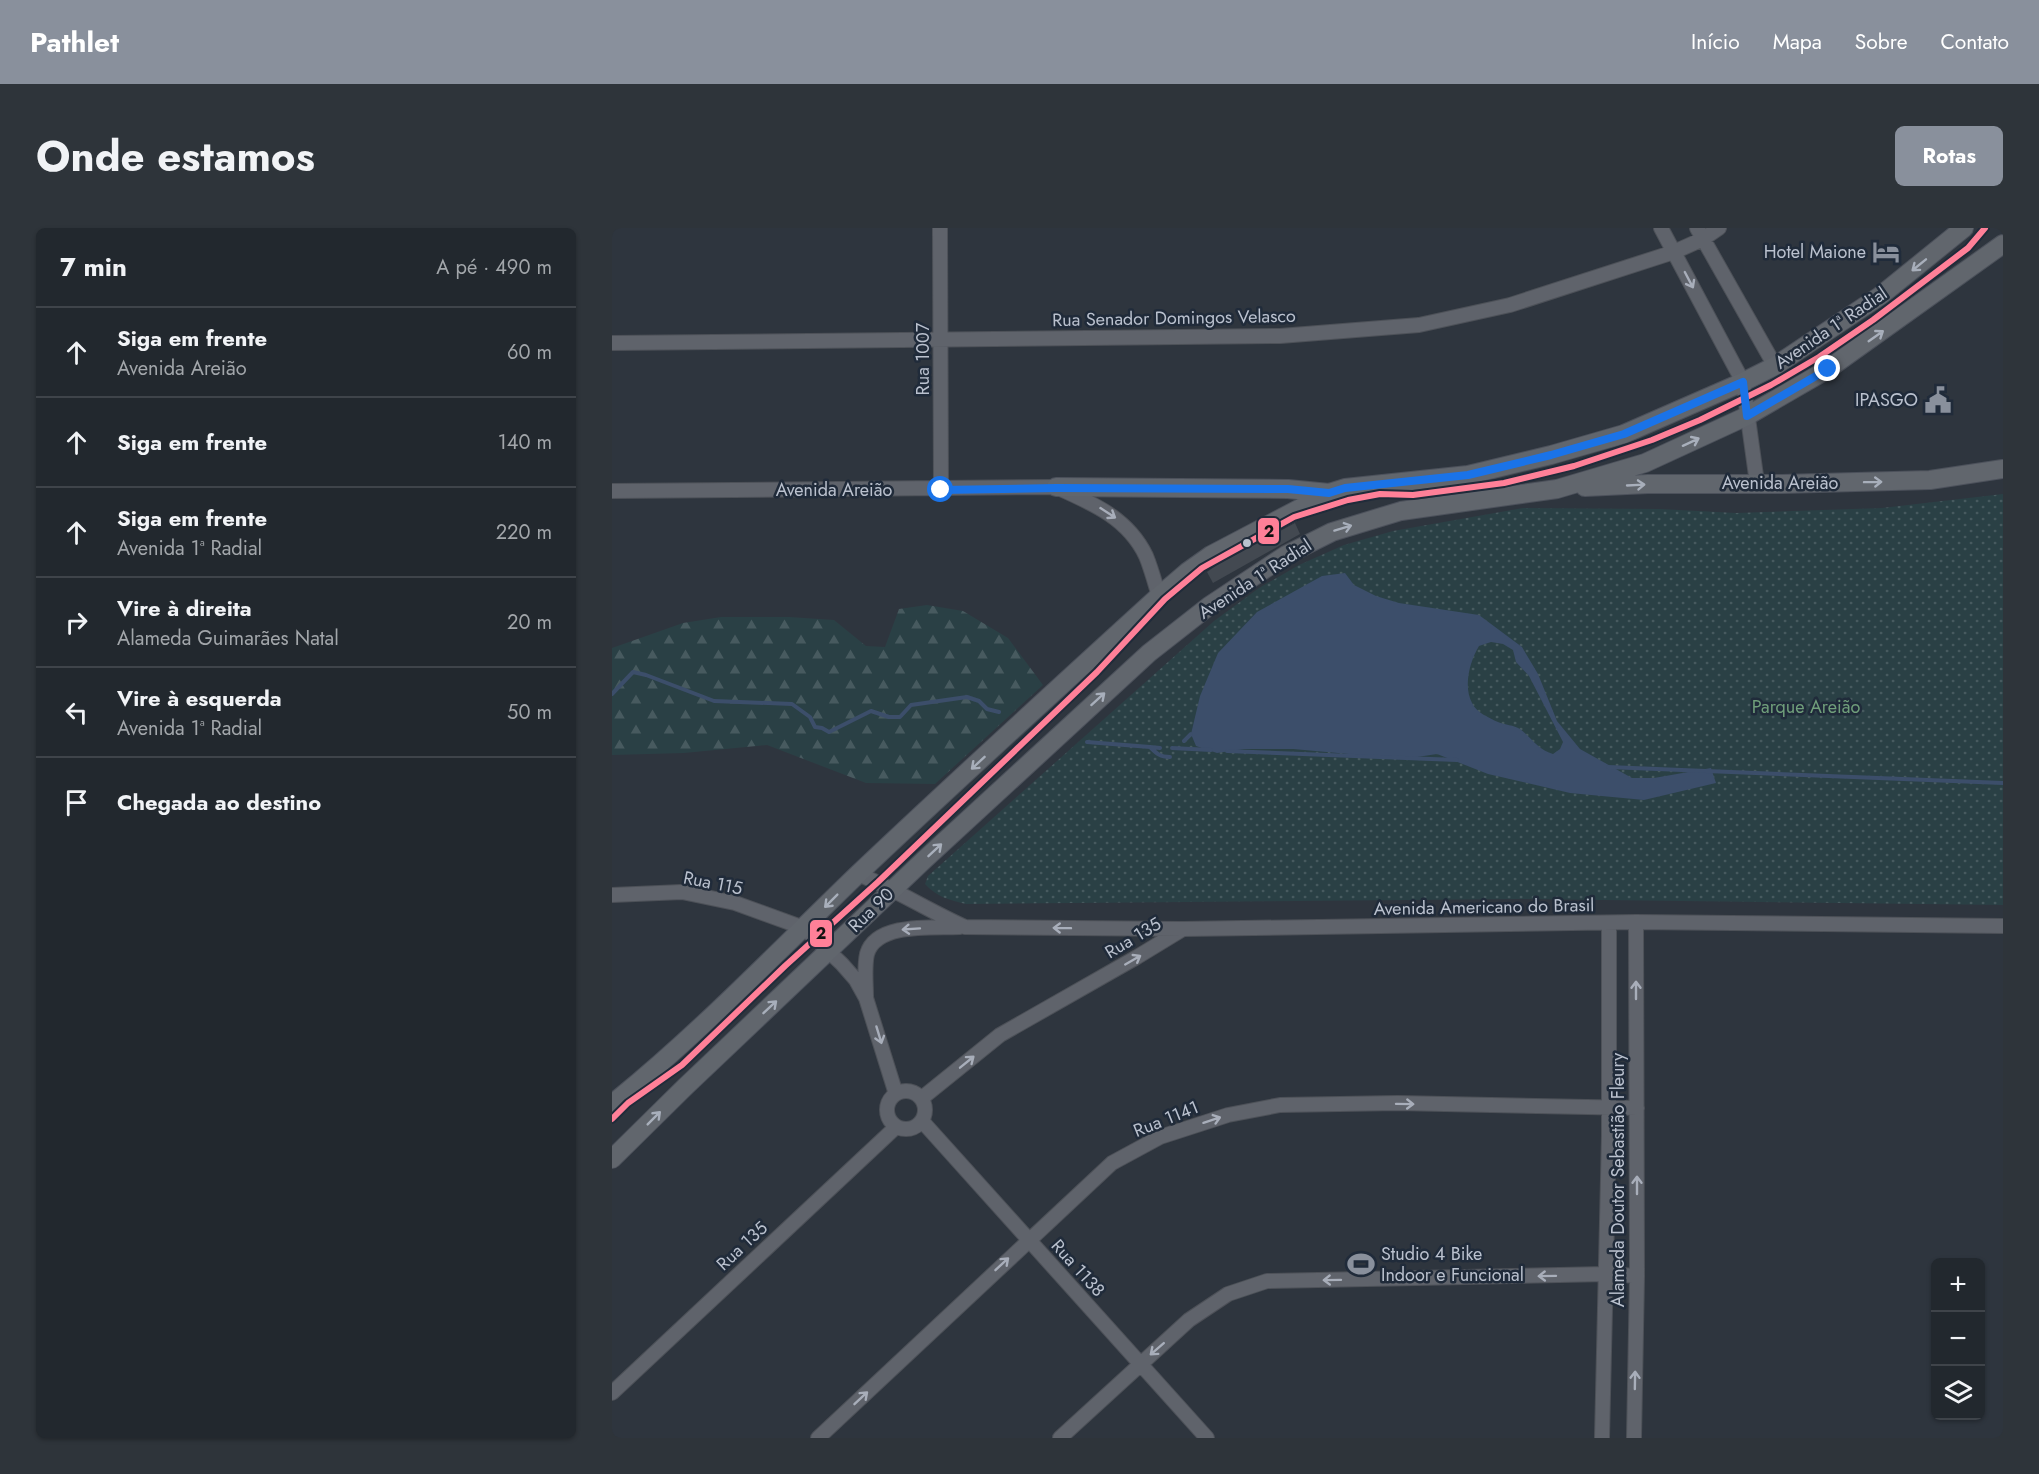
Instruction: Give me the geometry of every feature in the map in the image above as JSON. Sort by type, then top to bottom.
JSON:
[{"type":"main road","name":"Avenida 1ª Radial","points":[[1021,723],[1187,572],[1211,555],[1329,493],[1345,488],[1468,475],[1624,434],[1775,366],[1880,296],[1964,228]]},
{"type":"main road","name":"Avenida 1ª Radial","points":[[1055,738],[1149,652],[1209,606],[1286,555],[1332,532],[1401,511],[1557,489],[1645,463],[1747,416],[1828,369],[2003,244]]},
{"type":"main road","name":"Avenida Areião","points":[[1557,489],[1648,484],[1782,484],[1930,480],[2003,470]]},
{"type":"main road","points":[[1056,488],[1288,489],[1329,493]]},
{"type":"main road","name":"Rua 90","points":[[612,1104],[695,1034],[858,874],[1021,723]]},
{"type":"main road","name":"Rua 90","points":[[612,1159],[892,890],[1055,738]]},
{"type":"street","name":"Rua 1007","points":[[940,228],[941,490]]},
{"type":"street","points":[[1661,228],[1743,382],[1757,483]]},
{"type":"street","name":"Rua Senador Domingos Velasco","points":[[612,343],[1280,336],[1419,325],[1510,305],[1674,252],[1700,234],[1719,228]]},
{"type":"street","points":[[1700,234],[1775,366]]},
{"type":"street","points":[[1056,488],[1112,514],[1130,530],[1146,556],[1159,596]]},
{"type":"street","name":"Avenida Areião","points":[[612,491],[1056,488]]},
{"type":"street","name":"Avenida Americano do Brasil","points":[[858,874],[965,927]]},
{"type":"street","name":"Rua 115","points":[[612,896],[682,892],[735,903],[804,928]]},
{"type":"street","name":"Avenida Americano do Brasil","points":[[866,998],[867,954],[873,942],[895,930],[965,927],[1183,929],[1636,922],[2003,926]]},
{"type":"street","name":"Alameda Doutor Sebastião Fleury","points":[[1634,1438],[1637,1276],[1636,922]]},
{"type":"street","name":"Alameda Doutor Sebastião Fleury","points":[[1602,1438],[1609,1107],[1609,924]]},
{"type":"street","points":[[804,928],[829,950],[856,981],[866,998],[896,1094]]},
{"type":"street","name":"Rua 135","points":[[922,1098],[1000,1035],[1183,929]]},
{"type":"street","points":[[910,1091],[922,1098],[925,1104],[925,1115],[922,1122],[911,1129],[896,1126],[890,1120],[887,1112],[891,1098],[896,1094],[910,1091]]},
{"type":"street","name":"Rua 1141","points":[[818,1438],[1112,1163],[1160,1137],[1228,1115],[1280,1105],[1398,1103],[1637,1108]]},
{"type":"street","name":"Rua 1138","points":[[922,1122],[1207,1438]]},
{"type":"street","name":"Rua 135","points":[[612,1393],[896,1126]]},
{"type":"street","points":[[1060,1438],[1190,1320],[1228,1294],[1267,1281],[1606,1274],[1637,1276]]},
{"type":"green space","name":"Parque Areião","points":[[2003,494],[2003,905],[1520,899],[966,904],[944,897],[925,884],[928,876],[1214,621],[1259,588],[1299,565],[1344,545],[1393,531],[1523,508],[1660,509],[1736,513],[1882,508]]},
{"type":"green space","points":[[927,605],[963,611],[1008,638],[1043,685],[935,784],[866,783],[767,745],[684,753],[612,755],[612,648],[683,623],[721,617],[789,617],[834,620],[866,646],[885,647],[899,609]]},
{"type":"water","points":[[1345,573],[1354,585],[1376,596],[1399,603],[1479,615],[1522,647],[1538,674],[1557,721],[1580,749],[1632,778],[1654,778],[1711,768],[1716,783],[1644,800],[1570,793],[1488,774],[1437,754],[1417,757],[1382,757],[1293,749],[1244,749],[1217,753],[1196,746],[1191,734],[1200,696],[1218,653],[1257,612],[1322,576]],"holes":[[[1491,642],[1503,644],[1513,650],[1516,662],[1529,676],[1563,742],[1560,749],[1553,754],[1539,747],[1520,729],[1483,714],[1472,703],[1468,681],[1470,666],[1479,646]]]},
{"type":"building","points":[[1295,523],[1300,534],[1213,583],[1207,572]]},
{"type":"waterway","points":[[612,694],[633,672],[714,701],[792,704],[810,717],[815,727],[829,732],[871,711],[889,717],[900,717],[911,705],[967,697],[979,701],[987,709],[999,712]]},
{"type":"waterway","points":[[1184,741],[1191,734]]},
{"type":"waterway","points":[[1087,742],[1150,747],[1159,755],[1170,757]]},
{"type":"waterway","points":[[1150,747],[1160,748]]},
{"type":"waterway","points":[[1172,748],[1211,750]]},
{"type":"waterway","points":[[1227,751],[1457,760]]},
{"type":"waterway","points":[[1608,767],[2003,783]]},
{"type":"transit line","name":"2","points":[[612,1119],[628,1103],[682,1065],[785,966],[878,882],[1097,672],[1165,599],[1202,568],[1294,517],[1348,500],[1380,494],[1413,495],[1504,483],[1574,466],[1652,440],[1700,420],[1771,385],[1819,357],[1873,320],[1968,248],[1985,228]]},
{"type":"place","name":"Hotel Maione","points":[[1886,252]]},
{"type":"place","name":"IPASGO","points":[[1938,400]]},
{"type":"place","name":"Studio 4 Bike Indoor e Funcional","points":[[1361,1264]]},
{"type":"route","points":[[941,490],[1288,489],[1329,493],[1345,488],[1468,475],[1624,434],[1743,382],[1747,416],[1828,369]]}]
